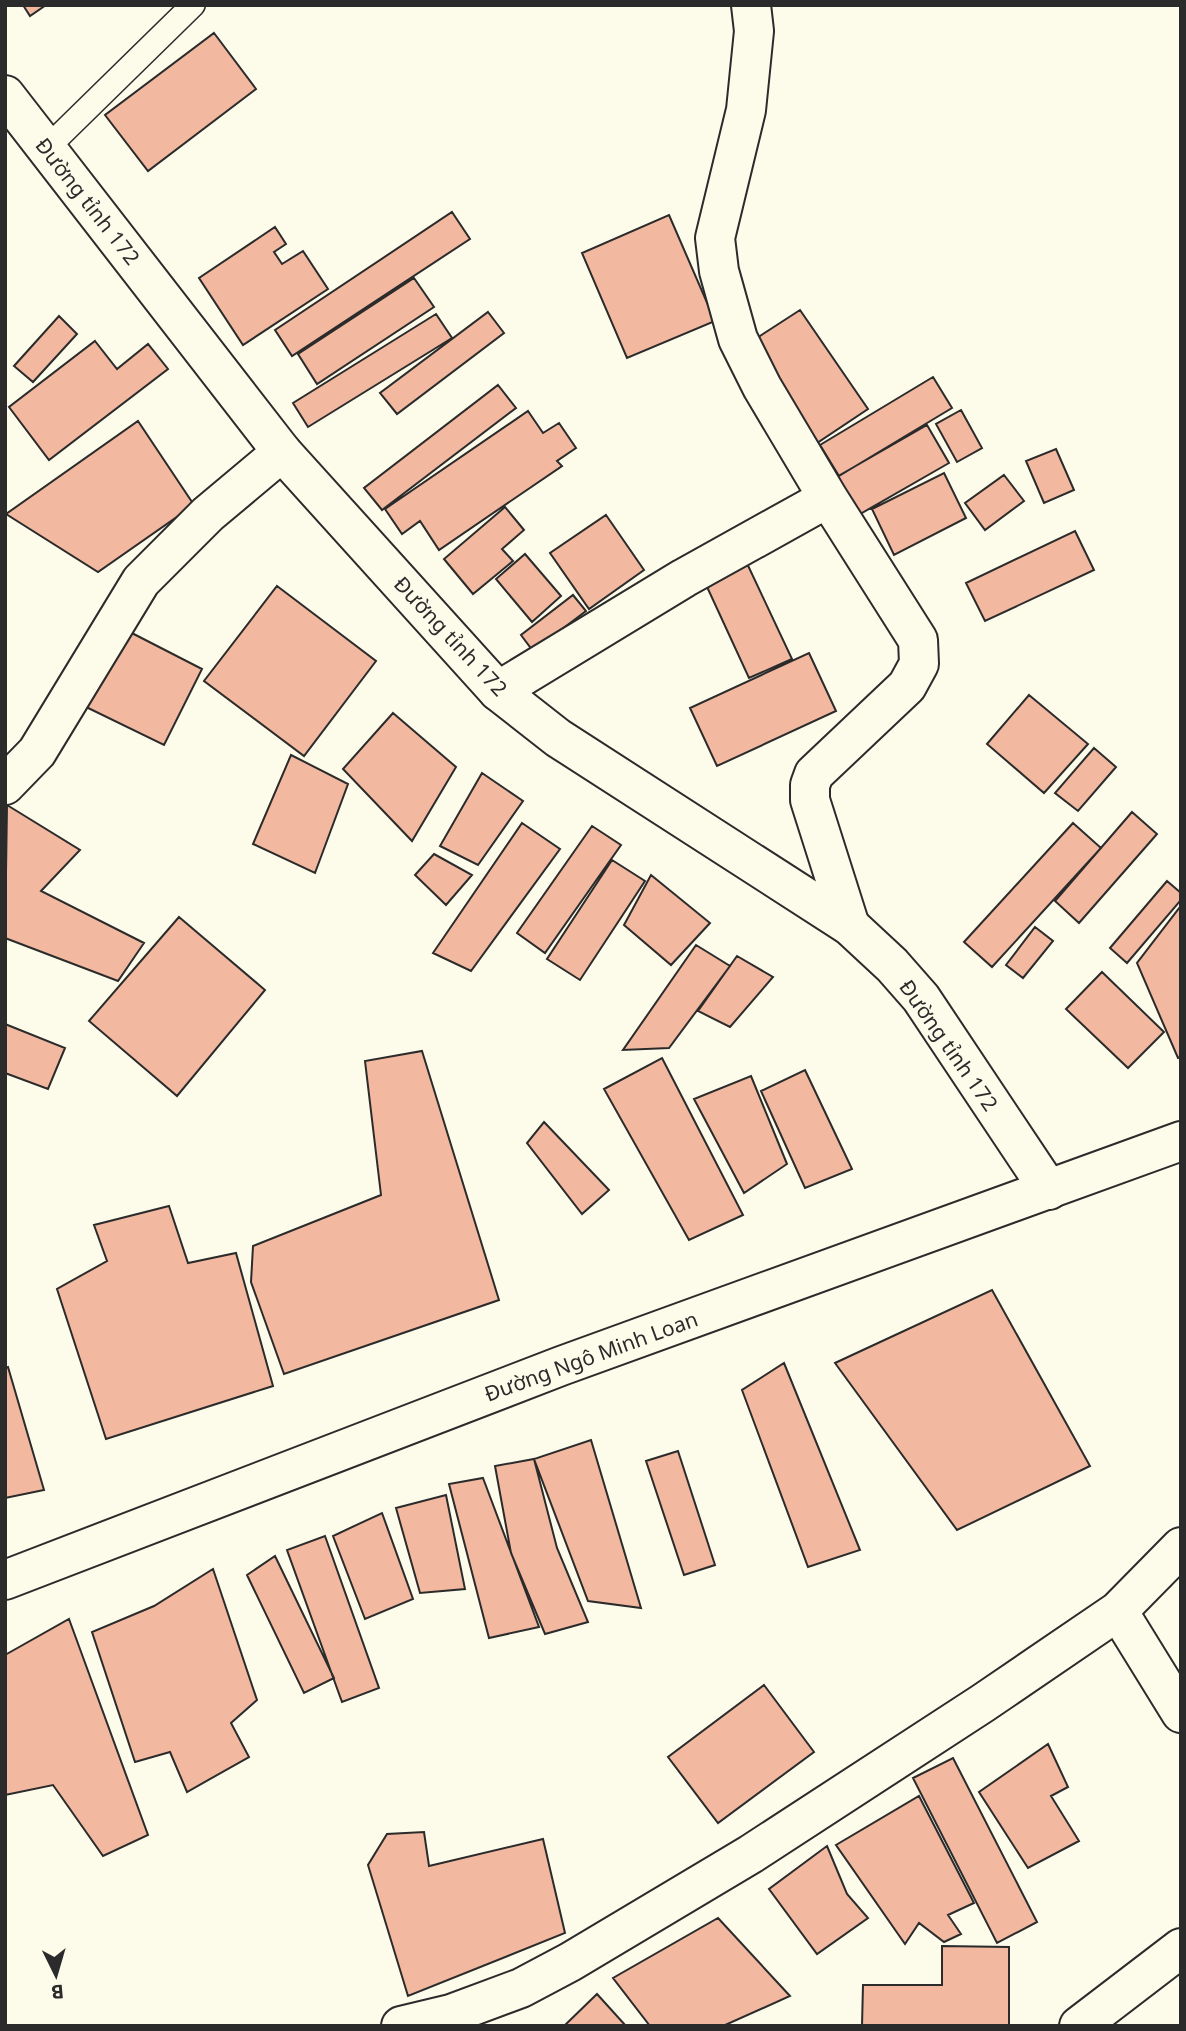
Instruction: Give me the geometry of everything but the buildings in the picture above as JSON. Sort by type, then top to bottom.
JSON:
[{"type":"main road","points":[[751,5],[754,31],[746,110],[715,238],[719,271],[738,339],[762,387],[918,640],[919,664],[907,686],[814,774],[810,785],[810,800],[850,926]]},
{"type":"main road","name":"Đường tỉnh 172","points":[[5,95],[282,453],[498,691],[558,738],[850,926],[892,965],[921,998],[1049,1190]]},
{"type":"main road","points":[[5,785],[37,752],[141,581],[208,514],[282,453]]},
{"type":"main road","points":[[498,691],[684,578],[828,498]]},
{"type":"main road","name":"Đường Ngô Minh Loan","points":[[5,1580],[561,1366],[1181,1141]]},
{"type":"main road","points":[[401,2026],[451,2014],[521,1988],[570,1962],[751,1854],[1118,1612],[1181,1547]]},
{"type":"main road","points":[[1118,1612],[1181,1713]]},
{"type":"main road","points":[[1079,2026],[1116,2012],[1181,1948]]},
{"type":"lane","points":[[47,148],[193,5]]}]
